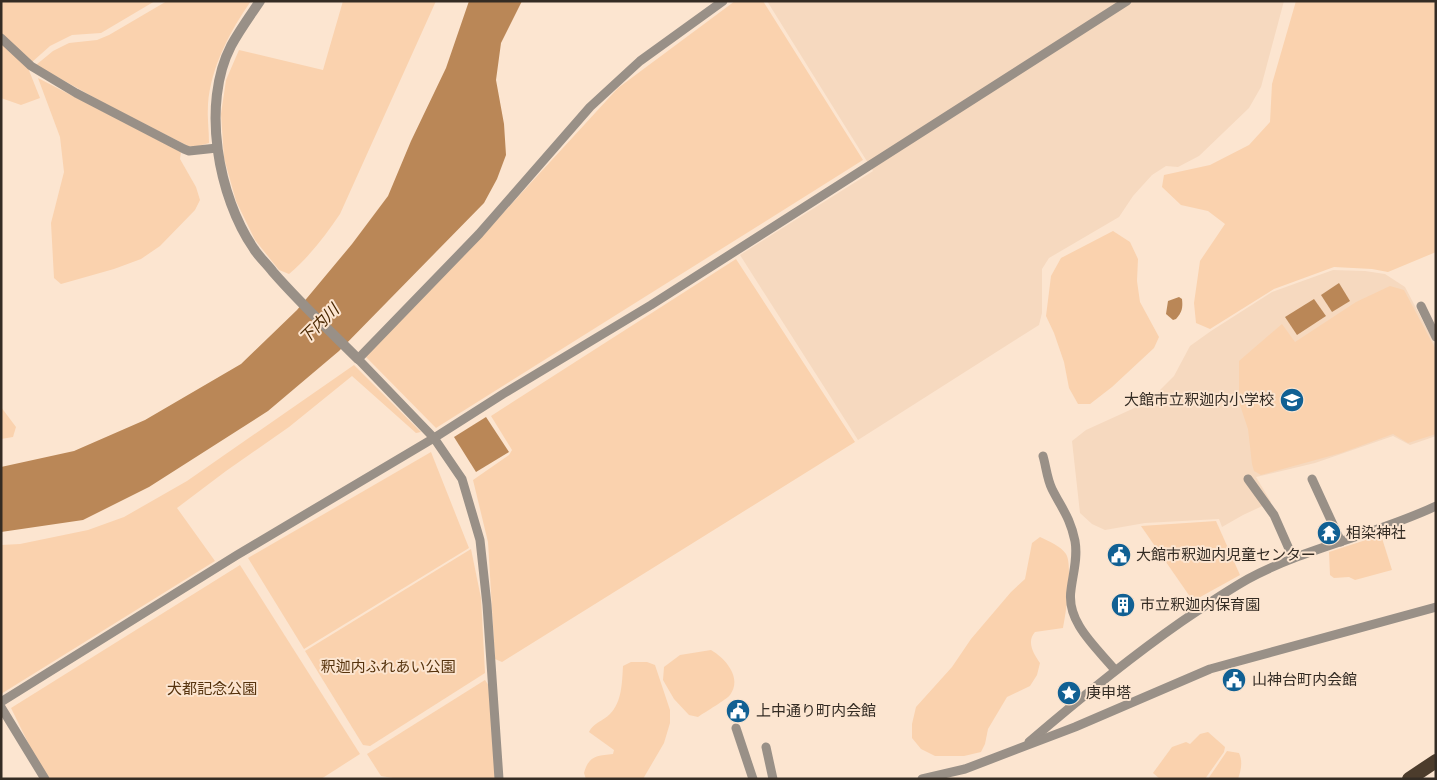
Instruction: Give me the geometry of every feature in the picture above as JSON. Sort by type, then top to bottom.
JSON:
[{"type":"highway","points":[[1410,779],[1436,761]]},
{"type":"street","points":[[260,1],[231,47],[222,69],[217,95],[215,128],[217,148],[228,200],[254,249],[288,289],[434,438],[462,479],[480,540],[487,605],[499,779]]},
{"type":"street","points":[[358,359],[479,234],[590,106],[640,61],[723,1]]},
{"type":"street","points":[[1,702],[651,304],[1127,1]]},
{"type":"street","points":[[1,38],[31,66],[76,93],[176,145],[189,151],[217,148]]},
{"type":"street","points":[[1421,306],[1436,337]]},
{"type":"street","points":[[1043,456],[1051,487],[1070,520],[1075,543],[1076,561],[1070,590],[1070,606],[1076,622],[1115,670]]},
{"type":"street","points":[[1312,478],[1341,542]]},
{"type":"street","points":[[1248,480],[1274,515],[1293,558]]},
{"type":"street","points":[[1025,745],[1115,670],[1217,598],[1249,578],[1293,558],[1407,520],[1436,506]]},
{"type":"street","points":[[922,779],[965,769],[1075,727],[1210,669],[1436,607]]},
{"type":"street","points":[[1,708],[45,779]]},
{"type":"street","points":[[736,728],[753,779]]},
{"type":"street","points":[[766,747],[774,779]]},
{"type":"shaded area","points":[[767,1],[1284,1],[1261,87],[1249,108],[1199,156],[1178,167],[1166,166],[1152,175],[1133,196],[1119,217],[1049,258],[1042,269],[1042,313],[1039,325],[858,440],[740,255],[873,171]]},
{"type":"shaded area","name":"大館市立釈迦内小学校","points":[[1333,270],[1385,274],[1405,287],[1436,346],[1436,436],[1410,445],[1393,436],[1315,463],[1256,477],[1271,502],[1222,527],[1219,519],[1145,523],[1105,530],[1092,524],[1080,513],[1072,441],[1086,430],[1141,405],[1156,394],[1174,376],[1190,346],[1211,331],[1272,292]]},
{"type":"green space","points":[[1,1],[155,1],[101,33],[72,35],[50,46],[32,62],[1,34]]},
{"type":"green space","points":[[167,1],[251,1],[229,37],[217,63],[208,104],[209,143],[195,147],[188,146],[104,103],[36,65],[53,51],[69,43],[97,40],[109,35]]},
{"type":"green space","points":[[343,1],[436,1],[340,214],[317,246],[289,274],[279,270],[255,240],[236,201],[224,158],[221,114],[226,80],[239,50],[323,70]]},
{"type":"green space","points":[[735,1],[763,1],[863,160],[436,428],[365,356],[493,224],[618,88]]},
{"type":"green space","points":[[1296,1],[1436,1],[1436,252],[1388,272],[1372,269],[1334,267],[1274,289],[1210,329],[1196,323],[1194,303],[1200,261],[1225,224],[1208,211],[1181,205],[1162,187],[1164,175],[1210,165],[1249,145],[1270,122],[1272,84]]},
{"type":"green space","points":[[1,42],[28,68],[40,98],[21,105],[1,98]]},
{"type":"green space","points":[[38,78],[181,152],[180,159],[196,187],[200,200],[195,210],[160,246],[141,259],[61,284],[54,278],[51,223],[64,172],[60,137]]},
{"type":"green space","points":[[1113,231],[1130,242],[1138,259],[1137,281],[1140,302],[1159,337],[1154,348],[1112,387],[1090,404],[1078,404],[1069,388],[1064,362],[1046,316],[1051,276],[1061,258]]},
{"type":"green space","points":[[736,259],[855,442],[502,662],[495,659],[488,542],[473,480],[509,455],[512,450],[491,416]]},
{"type":"green space","points":[[1390,286],[1404,290],[1436,350],[1436,434],[1408,443],[1393,434],[1341,453],[1261,475],[1254,471],[1248,429],[1239,402],[1239,361],[1282,324],[1295,342],[1356,302]]},
{"type":"green space","points":[[354,365],[421,432],[416,433],[352,376],[289,427],[177,508],[215,561],[1,694],[1,545],[20,544],[88,530],[124,517],[187,481]]},
{"type":"green space","points":[[1,407],[16,427],[13,437],[1,439]]},
{"type":"green space","points":[[431,452],[469,548],[304,649],[248,558]]},
{"type":"green space","points":[[1216,521],[1240,575],[1193,601],[1141,526]]},
{"type":"green space","points":[[1381,535],[1392,570],[1355,580],[1349,577],[1334,578],[1330,575],[1329,552]]},
{"type":"green space","points":[[1040,537],[1064,551],[1068,560],[1069,579],[1063,628],[1035,632],[1032,636],[1032,648],[1040,663],[1037,675],[1030,686],[1007,697],[988,729],[981,752],[964,756],[935,756],[921,749],[912,738],[912,724],[916,707],[952,667],[971,639],[1011,592],[1025,579],[1032,543]]},
{"type":"green space","name":"釈迦内ふれあい公園","points":[[471,549],[481,598],[485,673],[370,746],[363,745],[305,651]]},
{"type":"green space","name":"犬都記念公園","points":[[240,565],[360,754],[321,779],[48,779],[11,708]]},
{"type":"green space","points":[[711,650],[722,658],[731,669],[734,682],[733,689],[728,697],[698,717],[689,715],[674,699],[663,680],[664,667],[680,655]]},
{"type":"green space","points":[[631,662],[647,662],[655,665],[670,710],[670,723],[664,743],[643,779],[586,779],[584,773],[591,760],[598,756],[613,754],[614,750],[589,732],[617,704],[621,692],[623,666]]},
{"type":"green space","points":[[485,680],[489,686],[495,779],[399,779],[381,776],[367,754]]},
{"type":"green space","points":[[1208,732],[1225,747],[1224,752],[1205,779],[1160,779],[1153,773],[1172,747],[1186,742],[1190,744],[1200,734]]},
{"type":"green space","points":[[1227,751],[1239,753],[1241,766],[1238,779],[1208,779]]},
{"type":"water","name":"下内川","points":[[469,1],[522,1],[501,43],[496,80],[504,124],[506,155],[497,179],[484,203],[339,351],[268,411],[149,487],[83,520],[1,532],[1,467],[74,451],[145,420],[241,364],[297,310],[352,244],[388,196],[411,141],[446,68]]},
{"type":"water","points":[[1339,283],[1350,301],[1332,312],[1321,295]]},
{"type":"water","points":[[1179,297],[1182,299],[1182,310],[1176,319],[1173,320],[1166,314],[1168,301]]},
{"type":"water","points":[[1314,299],[1326,316],[1297,335],[1285,317]]},
{"type":"water","points":[[486,417],[509,452],[476,472],[454,437]]},
{"type":"place","name":"大館市立釈迦内小学校","points":[[1292,400]]},
{"type":"place","name":"相染神社","points":[[1329,533]]},
{"type":"place","name":"大館市釈迦内児童センター","points":[[1119,555]]},
{"type":"place","name":"市立釈迦内保育園","points":[[1123,605]]},
{"type":"place","name":"山神台町内会館","points":[[1234,680]]},
{"type":"place","name":"庚申塔","points":[[1069,693]]},
{"type":"place","name":"上中通り町内会館","points":[[738,711]]}]
